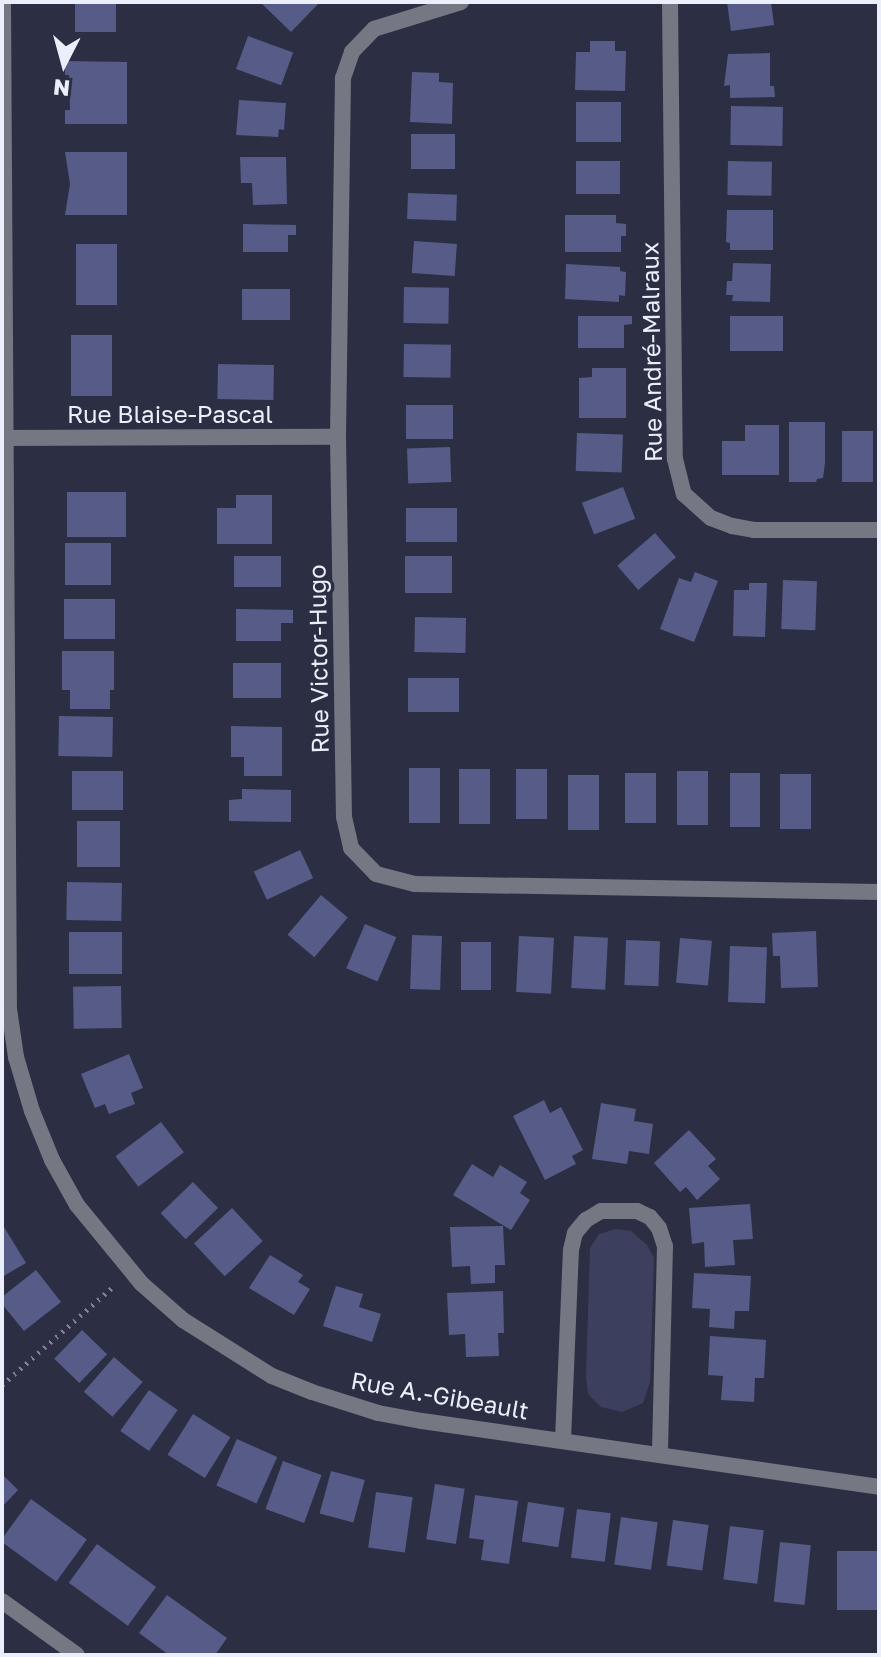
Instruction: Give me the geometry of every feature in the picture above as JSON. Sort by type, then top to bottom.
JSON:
[{"type":"street","name":"Rue A.-Gibeault","points":[[3,2],[6,951],[16,1057],[32,1111],[58,1171],[77,1205],[131,1271],[195,1328],[272,1376],[312,1392],[378,1413],[879,1487]]},
{"type":"street","name":"Rue Victor-Hugo","points":[[461,2],[374,29],[359,40],[346,64],[341,92],[338,437],[344,817],[351,848],[376,874],[415,884],[879,892]]},
{"type":"street","name":"Rue André-Malraux","points":[[670,2],[675,459],[684,494],[711,518],[732,526],[754,530],[879,530]]},
{"type":"street","name":"Rue Blaise-Pascal","points":[[3,438],[338,437]]},
{"type":"street","points":[[563,1440],[571,1250],[575,1233],[586,1220],[601,1211],[637,1211],[650,1217],[659,1228],[665,1246],[660,1454]]},
{"type":"street","points":[[2,1601],[77,1655]]},
{"type":"path","points":[[2,1385],[131,1271]]},
{"type":"shaded area","points":[[616,1229],[631,1231],[647,1245],[654,1258],[650,1382],[643,1403],[622,1412],[601,1407],[588,1394],[586,1377],[590,1248],[599,1234]]},
{"type":"building","points":[[75,2],[116,2],[116,32],[75,32]]},
{"type":"building","points":[[260,2],[320,2],[291,32]]},
{"type":"building","points":[[727,2],[771,2],[774,25],[731,31]]},
{"type":"building","points":[[248,36],[293,52],[281,85],[236,69]]},
{"type":"building","points":[[590,41],[615,41],[615,51],[626,51],[625,91],[575,90],[576,52],[590,52]]},
{"type":"building","points":[[770,53],[770,86],[774,86],[775,97],[730,98],[730,85],[724,86],[728,54]]},
{"type":"building","points":[[65,61],[127,62],[127,124],[65,124],[65,110],[70,110],[69,75],[65,75]]},
{"type":"building","points":[[412,72],[439,73],[439,82],[453,83],[452,124],[410,122]]},
{"type":"building","points":[[239,100],[286,103],[284,130],[279,129],[278,137],[236,135]]},
{"type":"building","points":[[576,102],[621,102],[621,142],[576,142]]},
{"type":"building","points":[[731,106],[783,107],[782,146],[730,145]]},
{"type":"building","points":[[411,134],[455,134],[455,169],[411,169]]},
{"type":"building","points":[[65,152],[127,152],[127,215],[65,215],[70,184]]},
{"type":"building","points":[[240,157],[286,157],[287,204],[253,205],[252,183],[241,183]]},
{"type":"building","points":[[576,161],[620,161],[620,194],[576,194]]},
{"type":"building","points":[[728,161],[772,162],[771,196],[727,195]]},
{"type":"building","points":[[408,193],[457,195],[456,221],[407,219]]},
{"type":"building","points":[[727,210],[773,210],[773,250],[730,250],[730,243],[726,242]]},
{"type":"building","points":[[565,215],[616,215],[616,223],[626,224],[626,236],[621,236],[621,252],[565,252]]},
{"type":"building","points":[[243,224],[296,225],[296,235],[288,235],[288,252],[243,252]]},
{"type":"building","points":[[414,241],[457,244],[455,276],[412,273]]},
{"type":"building","points":[[76,244],[117,244],[117,305],[76,305]]},
{"type":"building","points":[[733,263],[771,264],[770,302],[732,301],[733,295],[726,295],[727,281],[732,281]]},
{"type":"building","points":[[566,264],[620,267],[620,271],[626,272],[625,296],[619,295],[619,302],[565,299]]},
{"type":"building","points":[[404,287],[449,288],[448,324],[403,323]]},
{"type":"building","points":[[242,289],[290,289],[290,320],[242,320]]},
{"type":"building","points":[[578,316],[632,316],[632,324],[624,325],[624,348],[578,348]]},
{"type":"building","points":[[730,316],[783,316],[783,351],[730,351]]},
{"type":"building","points":[[71,335],[112,335],[112,396],[71,396]]},
{"type":"building","points":[[404,344],[451,345],[450,378],[403,377]]},
{"type":"building","points":[[218,364],[274,365],[273,400],[217,399]]},
{"type":"building","points":[[592,368],[626,368],[626,418],[579,418],[579,378],[592,377]]},
{"type":"building","points":[[406,405],[453,405],[453,439],[406,439]]},
{"type":"building","points":[[789,422],[825,422],[823,478],[816,482],[789,482]]},
{"type":"building","points":[[745,425],[779,425],[779,475],[722,475],[722,441],[745,441]]},
{"type":"building","points":[[842,431],[873,431],[873,482],[842,482]]},
{"type":"building","points":[[577,433],[623,435],[622,473],[576,471]]},
{"type":"building","points":[[450,447],[451,482],[408,483],[407,449]]},
{"type":"building","points":[[623,487],[635,519],[594,535],[582,503]]},
{"type":"building","points":[[67,492],[126,492],[126,537],[67,537]]},
{"type":"building","points":[[236,495],[272,495],[272,544],[217,544],[217,508],[236,508]]},
{"type":"building","points":[[406,508],[457,508],[457,542],[406,542]]},
{"type":"building","points":[[655,533],[676,557],[638,590],[617,566]]},
{"type":"building","points":[[65,543],[111,543],[111,585],[65,585]]},
{"type":"building","points":[[234,556],[281,556],[281,587],[234,587]]},
{"type":"building","points":[[405,556],[452,556],[452,593],[405,593]]},
{"type":"building","points":[[695,572],[718,581],[694,642],[660,629],[679,578],[691,582]]},
{"type":"building","points":[[783,580],[817,581],[815,630],[781,629]]},
{"type":"building","points":[[749,583],[767,583],[765,637],[733,636],[734,590],[749,590]]},
{"type":"building","points":[[64,599],[115,599],[115,639],[64,639]]},
{"type":"building","points":[[236,609],[293,610],[293,623],[281,623],[281,641],[236,641]]},
{"type":"building","points":[[415,617],[466,618],[465,653],[414,652]]},
{"type":"building","points":[[62,651],[114,651],[114,690],[110,690],[110,709],[70,709],[70,690],[62,690]]},
{"type":"building","points":[[233,663],[281,663],[281,698],[233,698]]},
{"type":"building","points":[[408,678],[459,678],[459,712],[408,712]]},
{"type":"building","points":[[59,716],[113,717],[112,757],[58,756]]},
{"type":"building","points":[[231,726],[282,727],[282,776],[244,776],[244,757],[231,757]]},
{"type":"building","points":[[409,768],[440,768],[440,823],[409,823]]},
{"type":"building","points":[[459,769],[490,769],[490,824],[459,824]]},
{"type":"building","points":[[516,769],[547,769],[547,819],[516,819]]},
{"type":"building","points":[[72,771],[123,771],[123,810],[72,810]]},
{"type":"building","points":[[677,771],[708,771],[708,825],[677,825]]},
{"type":"building","points":[[625,773],[656,773],[656,823],[625,823]]},
{"type":"building","points":[[730,773],[760,773],[760,827],[730,827]]},
{"type":"building","points":[[780,774],[811,774],[811,829],[780,829]]},
{"type":"building","points":[[568,775],[599,775],[599,830],[568,830]]},
{"type":"building","points":[[242,789],[291,790],[291,822],[229,821],[229,800],[242,799]]},
{"type":"building","points":[[77,821],[120,821],[120,867],[77,867]]},
{"type":"building","points":[[300,850],[313,878],[267,900],[254,872]]},
{"type":"building","points":[[67,882],[122,883],[121,921],[66,920]]},
{"type":"building","points":[[321,895],[348,917],[314,957],[288,935]]},
{"type":"building","points":[[365,924],[396,937],[378,981],[346,968]]},
{"type":"building","points":[[816,931],[818,987],[781,988],[780,956],[773,956],[772,933]]},
{"type":"building","points":[[69,932],[122,932],[122,974],[69,974]]},
{"type":"building","points":[[412,935],[442,936],[440,990],[410,989]]},
{"type":"building","points":[[519,936],[554,938],[551,994],[516,992]]},
{"type":"building","points":[[574,936],[608,938],[605,990],[571,988]]},
{"type":"building","points":[[680,938],[712,941],[708,986],[676,983]]},
{"type":"building","points":[[626,940],[660,941],[658,986],[624,985]]},
{"type":"building","points":[[461,942],[491,942],[491,990],[461,990]]},
{"type":"building","points":[[730,946],[767,947],[765,1003],[728,1002]]},
{"type":"building","points":[[121,986],[122,1028],[74,1029],[73,987]]},
{"type":"building","points":[[129,1054],[143,1088],[131,1093],[135,1104],[109,1114],[105,1104],[95,1108],[81,1074]]},
{"type":"building","points":[[544,1100],[550,1113],[561,1107],[583,1150],[572,1156],[576,1164],[545,1180],[513,1116]]},
{"type":"building","points":[[601,1103],[636,1109],[634,1121],[653,1124],[649,1154],[629,1151],[627,1164],[592,1159]]},
{"type":"building","points":[[161,1122],[184,1152],[138,1187],[115,1156]]},
{"type":"building","points":[[689,1130],[716,1159],[708,1166],[720,1179],[697,1200],[686,1187],[680,1192],[654,1163]]},
{"type":"building","points":[[472,1164],[493,1177],[500,1165],[527,1182],[520,1193],[530,1200],[511,1230],[453,1195]]},
{"type":"building","points":[[193,1182],[218,1208],[186,1239],[161,1213]]},
{"type":"building","points":[[750,1204],[753,1239],[733,1240],[735,1265],[705,1267],[704,1242],[692,1244],[689,1208]]},
{"type":"building","points":[[232,1208],[263,1241],[225,1276],[194,1243]]},
{"type":"building","points":[[503,1226],[505,1265],[495,1265],[495,1283],[471,1284],[470,1266],[452,1267],[450,1227]]},
{"type":"building","points":[[2,1228],[26,1263],[2,1277]]},
{"type":"building","points":[[270,1255],[303,1275],[298,1282],[310,1289],[294,1315],[249,1288]]},
{"type":"building","points":[[36,1270],[61,1302],[24,1331],[2,1304],[2,1297]]},
{"type":"building","points":[[694,1273],[751,1276],[749,1311],[735,1311],[734,1329],[709,1327],[710,1309],[692,1308]]},
{"type":"building","points":[[336,1286],[363,1294],[359,1307],[381,1314],[372,1342],[323,1326]]},
{"type":"building","points":[[503,1291],[504,1333],[498,1333],[499,1356],[466,1357],[465,1334],[449,1335],[447,1293]]},
{"type":"building","points":[[82,1330],[107,1354],[79,1383],[54,1359]]},
{"type":"building","points":[[710,1336],[766,1340],[764,1378],[755,1378],[754,1402],[721,1400],[723,1376],[708,1375]]},
{"type":"building","points":[[114,1357],[143,1382],[113,1417],[84,1392]]},
{"type":"building","points":[[149,1390],[178,1410],[149,1451],[120,1431]]},
{"type":"building","points":[[193,1414],[230,1437],[205,1478],[168,1455]]},
{"type":"building","points":[[237,1439],[277,1457],[256,1503],[216,1486]]},
{"type":"building","points":[[283,1461],[322,1475],[304,1523],[266,1509]]},
{"type":"building","points":[[331,1471],[365,1480],[353,1523],[320,1514]]},
{"type":"building","points":[[2,1474],[18,1490],[2,1507]]},
{"type":"building","points":[[435,1484],[465,1489],[456,1544],[426,1539]]},
{"type":"building","points":[[376,1492],[413,1497],[405,1553],[368,1547]]},
{"type":"building","points":[[475,1495],[518,1501],[509,1564],[481,1560],[484,1540],[469,1538]]},
{"type":"building","points":[[31,1499],[87,1540],[56,1582],[2,1542]]},
{"type":"building","points":[[528,1502],[565,1508],[558,1547],[522,1542]]},
{"type":"building","points":[[577,1509],[611,1513],[605,1562],[571,1558]]},
{"type":"building","points":[[621,1517],[658,1522],[651,1570],[614,1565]]},
{"type":"building","points":[[673,1520],[709,1525],[702,1571],[667,1566]]},
{"type":"building","points":[[730,1526],[764,1530],[757,1584],[723,1580]]},
{"type":"building","points":[[780,1542],[811,1545],[805,1605],[774,1602]]},
{"type":"building","points":[[97,1544],[156,1587],[128,1626],[69,1583]]},
{"type":"building","points":[[837,1551],[879,1551],[879,1610],[837,1610]]},
{"type":"building","points":[[167,1595],[227,1638],[215,1655],[169,1655],[139,1633]]}]
